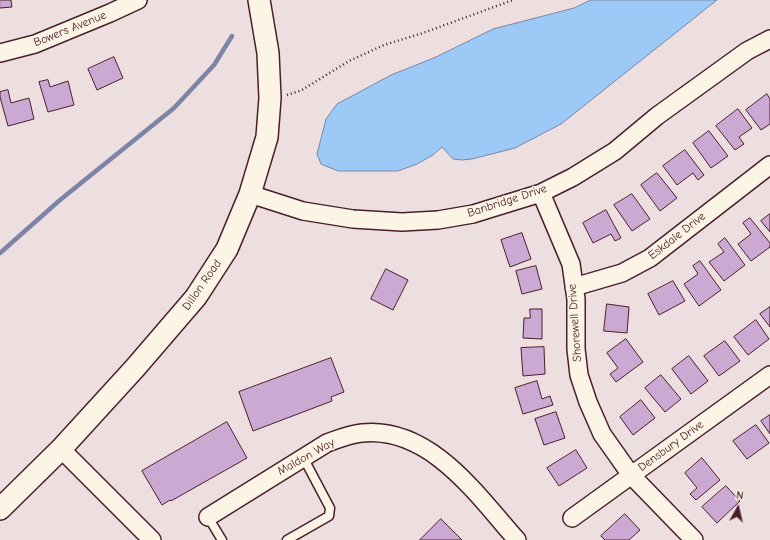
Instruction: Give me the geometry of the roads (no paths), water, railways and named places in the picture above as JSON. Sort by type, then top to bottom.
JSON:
[{"type":"street","name":"Bowers Avenue","points":[[0,52],[35,44],[110,14],[138,0]]},
{"type":"street","name":"Dillon Road","points":[[0,509],[61,449],[196,297],[227,249],[250,194],[266,137],[270,98],[268,53],[259,0]]},
{"type":"street","name":"Banbridge Drive","points":[[250,194],[304,211],[353,219],[402,222],[438,220],[474,214],[541,192],[573,177],[615,151],[657,116],[740,55],[770,39]]},
{"type":"street","name":"Eskdale Drive","points":[[574,287],[622,273],[650,258],[770,165]]},
{"type":"street","name":"Shorewell Drive","points":[[541,192],[571,264],[576,298],[576,349],[579,375],[588,402],[602,434],[631,475],[694,540]]},
{"type":"street","name":"Densbury Drive","points":[[572,518],[770,375]]},
{"type":"street","name":"Maldon Way","points":[[208,517],[327,443],[346,436],[363,433],[382,433],[398,436],[414,442],[432,452],[449,465],[517,540]]},
{"type":"street","points":[[61,449],[152,540]]},
{"type":"lane","points":[[287,540],[329,516],[330,508],[304,457]]},
{"type":"lane","points":[[208,517],[222,540]]},
{"type":"water","points":[[591,0],[717,0],[561,124],[515,148],[472,159],[462,160],[453,159],[442,147],[433,155],[417,164],[398,171],[338,171],[321,164],[317,154],[326,119],[337,104],[391,75],[436,57],[493,29],[574,8]]},
{"type":"waterway","points":[[0,253],[60,200],[174,108],[214,65],[232,36]]}]
